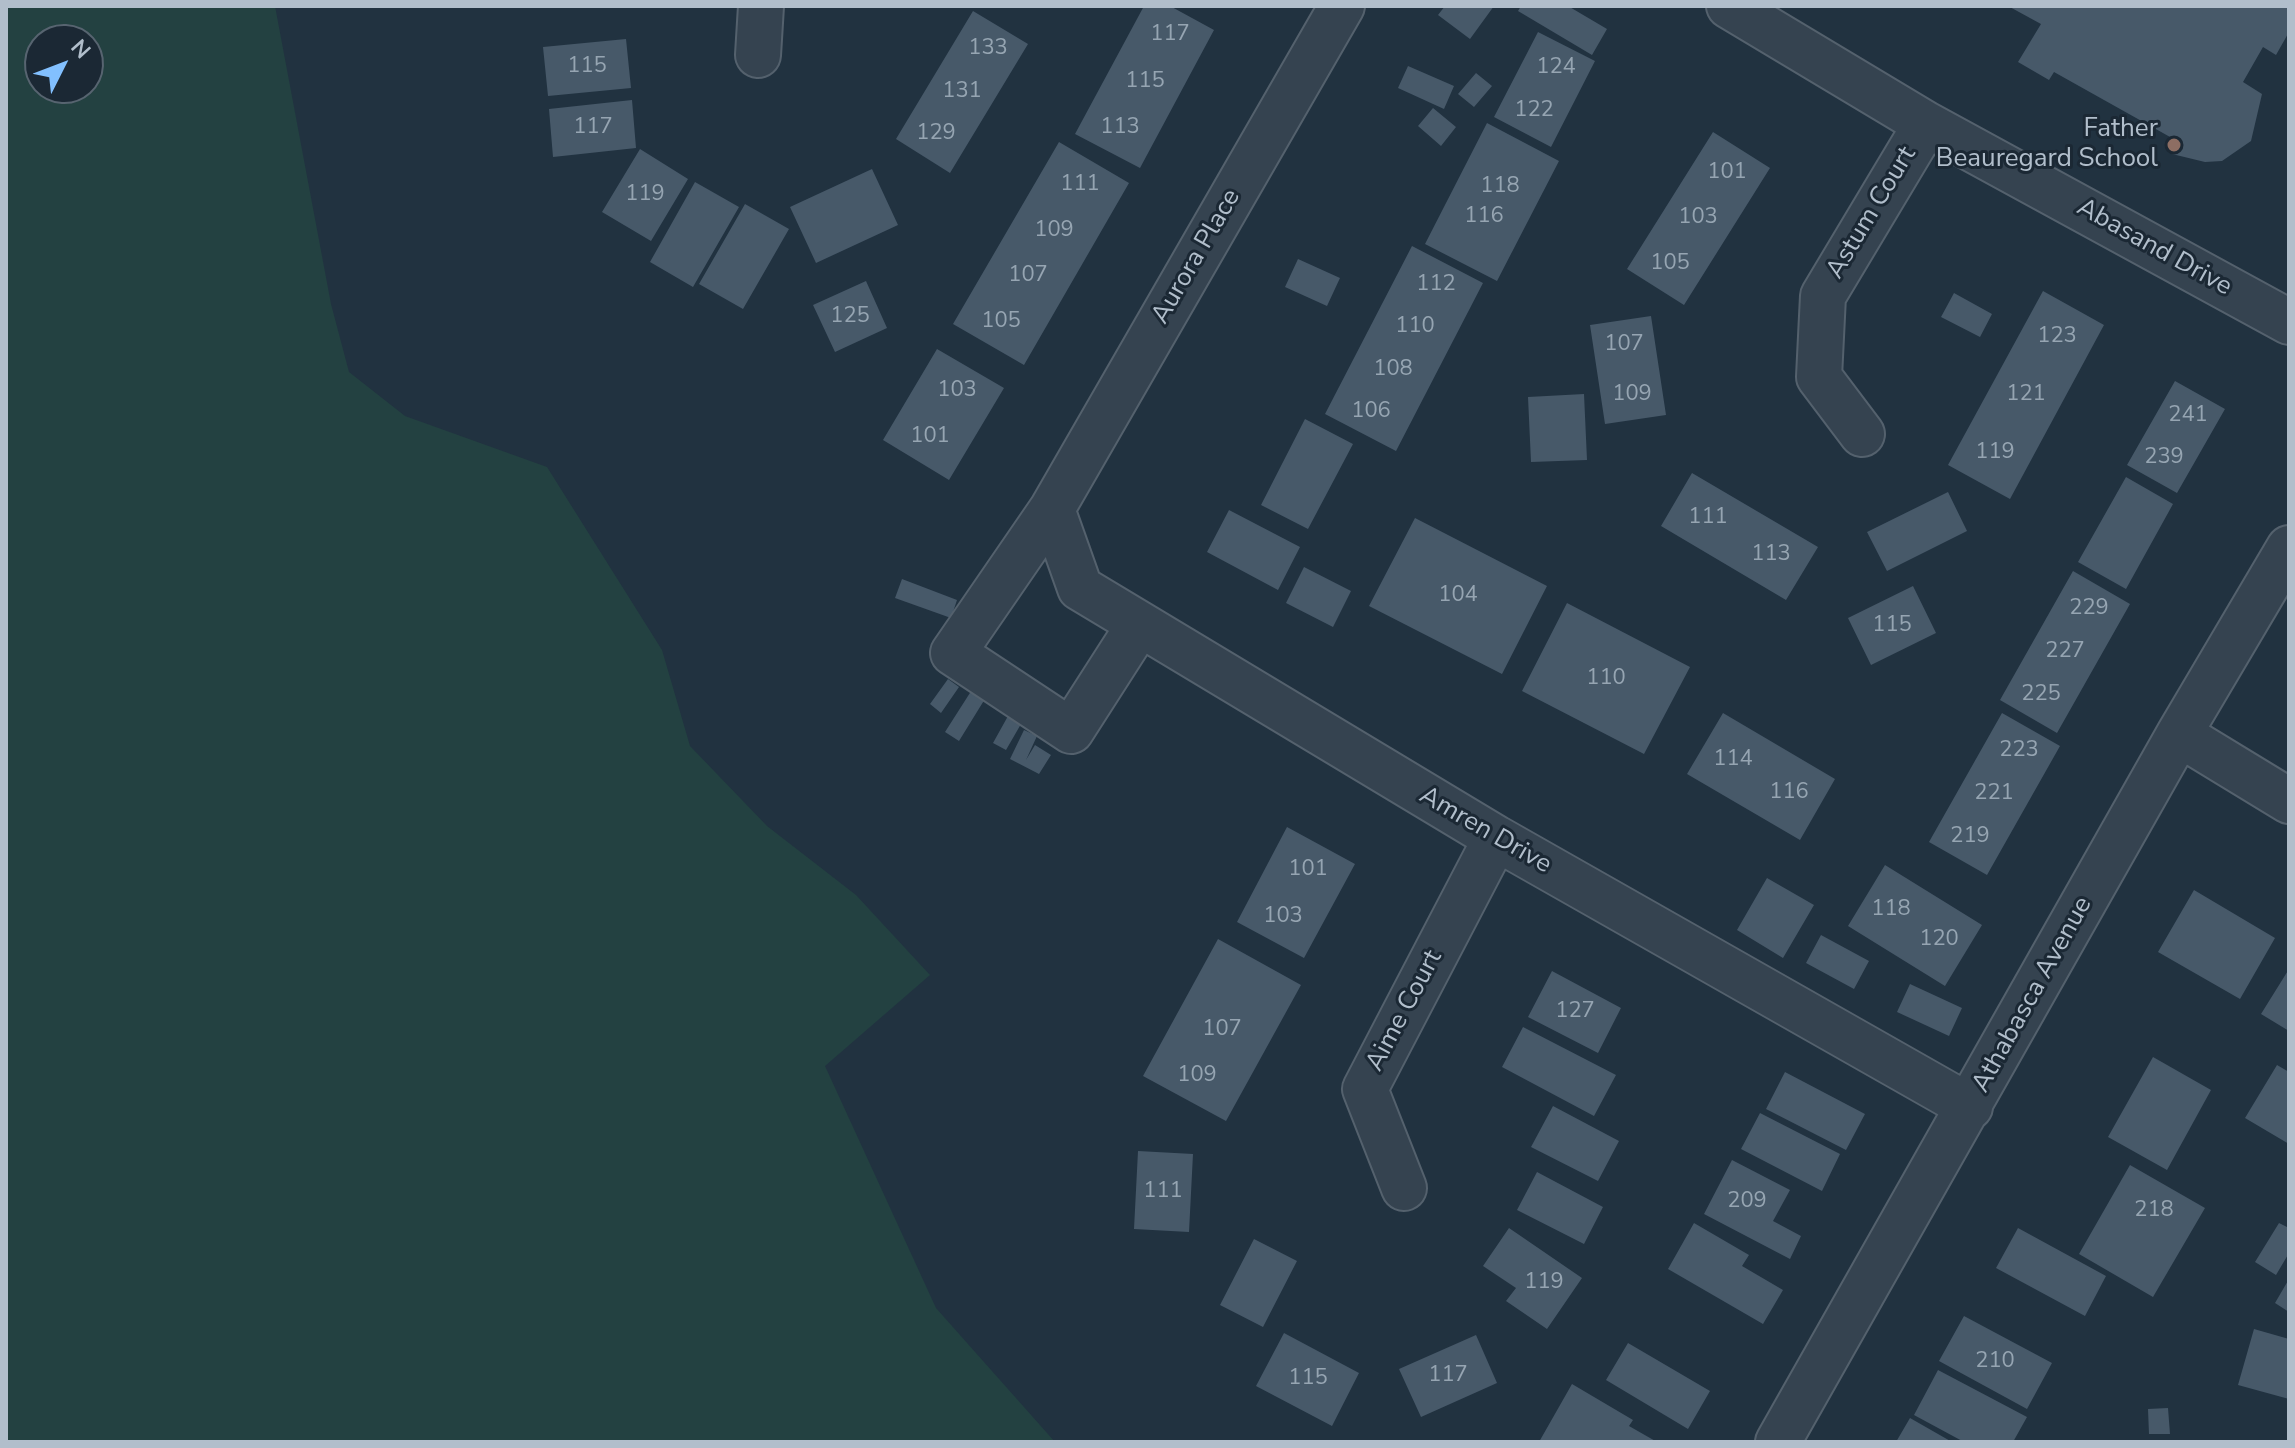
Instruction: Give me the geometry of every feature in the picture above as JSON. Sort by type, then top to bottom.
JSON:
[{"type":"street","points":[[758,55],[761,6]]},
{"type":"street","name":"Aurora Place","points":[[1139,625],[1071,731],[953,653],[1052,509],[1342,6]]},
{"type":"street","name":"Abasand Drive","points":[[1729,6],[1926,124],[2289,322]]},
{"type":"street","name":"Astum Court","points":[[1862,434],[1819,377],[1823,296],[1926,124]]},
{"type":"street","name":"Amren Drive","points":[[1052,509],[1080,588],[1496,838],[1970,1107]]},
{"type":"street","name":"Athabasca Avenue","points":[[1778,1442],[2179,734],[2289,548]]},
{"type":"street","points":[[2179,734],[2289,801]]},
{"type":"street","name":"Aime Court","points":[[1404,1188],[1365,1089],[1496,838]]},
{"type":"green space","points":[[6,6],[275,6],[331,304],[349,372],[405,416],[547,467],[662,650],[690,746],[767,826],[856,895],[930,975],[825,1066],[936,1308],[1055,1442],[6,1442]]},
{"type":"building","points":[[1144,6],[1170,6],[1214,30],[1140,168],[1075,134]]},
{"type":"building","points":[[1445,6],[1494,6],[1470,39],[1438,15]]},
{"type":"building","points":[[1521,6],[1568,6],[1607,29],[1592,55],[1518,11]]},
{"type":"building","points":[[2008,6],[2289,6],[2289,32],[2276,55],[2263,47],[2243,82],[2262,94],[2251,141],[2222,161],[2205,162],[2172,154],[2179,142],[2054,72],[2049,80],[2018,62],[2041,24]]},
{"type":"building","points":[[973,11],[1028,44],[950,173],[896,139]]},
{"type":"building","points":[[1538,32],[1595,61],[1551,147],[1494,117]]},
{"type":"building","points":[[626,39],[631,88],[548,96],[543,47]]},
{"type":"building","points":[[1408,66],[1454,86],[1444,109],[1398,88]]},
{"type":"building","points":[[1476,73],[1492,86],[1474,107],[1458,94]]},
{"type":"building","points":[[632,100],[636,148],[553,157],[549,109]]},
{"type":"building","points":[[1433,108],[1456,127],[1441,146],[1418,126]]},
{"type":"building","points":[[1487,123],[1559,161],[1497,281],[1425,244]]},
{"type":"building","points":[[1713,132],[1770,168],[1684,305],[1627,269]]},
{"type":"building","points":[[1059,142],[1129,183],[1024,365],[953,324]]},
{"type":"building","points":[[640,149],[688,179],[651,241],[602,212]]},
{"type":"building","points":[[872,169],[898,225],[816,263],[790,207]]},
{"type":"building","points":[[695,182],[739,207],[693,287],[650,262]]},
{"type":"building","points":[[745,204],[789,229],[743,309],[699,284]]},
{"type":"building","points":[[1412,246],[1483,283],[1396,451],[1325,414]]},
{"type":"building","points":[[1298,259],[1340,278],[1327,306],[1285,287]]},
{"type":"building","points":[[866,281],[887,328],[835,352],[813,305]]},
{"type":"building","points":[[2043,291],[2104,325],[2010,499],[1948,465]]},
{"type":"building","points":[[1954,293],[1992,314],[1980,337],[1941,317]]},
{"type":"building","points":[[1651,316],[1666,415],[1605,424],[1590,325]]},
{"type":"building","points":[[937,349],[1004,388],[949,480],[883,440]]},
{"type":"building","points":[[2175,381],[2225,409],[2177,493],[2127,465]]},
{"type":"building","points":[[1584,394],[1587,460],[1531,462],[1528,397]]},
{"type":"building","points":[[1305,419],[1353,444],[1308,529],[1261,505]]},
{"type":"building","points":[[1692,473],[1818,547],[1786,600],[1661,526]]},
{"type":"building","points":[[2126,477],[2173,504],[2126,589],[2078,562]]},
{"type":"building","points":[[1948,492],[1967,531],[1887,571],[1867,532]]},
{"type":"building","points":[[1229,510],[1300,547],[1278,590],[1207,552]]},
{"type":"building","points":[[1415,518],[1547,586],[1502,674],[1369,606]]},
{"type":"building","points":[[1304,567],[1351,591],[1333,627],[1286,603]]},
{"type":"building","points":[[2073,571],[2130,604],[2057,733],[2000,700]]},
{"type":"building","points":[[902,579],[957,600],[951,618],[895,598]]},
{"type":"building","points":[[1913,586],[1936,633],[1871,665],[1848,618]]},
{"type":"building","points":[[1567,603],[1690,667],[1644,754],[1522,691]]},
{"type":"building","points":[[948,679],[959,687],[941,713],[930,704]]},
{"type":"building","points":[[975,685],[988,694],[959,741],[945,732]]},
{"type":"building","points":[[1723,713],[1835,779],[1800,840],[1687,774]]},
{"type":"building","points":[[2002,713],[2060,746],[1987,875],[1929,842]]},
{"type":"building","points":[[1008,716],[1021,724],[1006,750],[993,743]]},
{"type":"building","points":[[1024,730],[1037,736],[1026,760],[1035,745],[1051,755],[1039,774],[1010,759]]},
{"type":"building","points":[[1287,827],[1355,864],[1304,958],[1237,922]]},
{"type":"building","points":[[1885,865],[1982,925],[1945,986],[1848,926]]},
{"type":"building","points":[[1767,878],[1814,905],[1783,958],[1737,930]]},
{"type":"building","points":[[2194,890],[2275,938],[2240,999],[2158,952]]},
{"type":"building","points":[[1821,935],[1869,961],[1854,989],[1806,963]]},
{"type":"building","points":[[1218,939],[1301,985],[1226,1121],[1143,1076]]},
{"type":"building","points":[[2289,969],[2289,1031],[2261,1014]]},
{"type":"building","points":[[1552,971],[1621,1008],[1598,1053],[1528,1017]]},
{"type":"building","points":[[1910,984],[1962,1008],[1949,1036],[1897,1012]]},
{"type":"building","points":[[1523,1027],[1616,1075],[1594,1116],[1502,1067]]},
{"type":"building","points":[[2153,1057],[2211,1090],[2167,1170],[2108,1137]]},
{"type":"building","points":[[2277,1065],[2289,1072],[2289,1144],[2245,1118]]},
{"type":"building","points":[[1785,1072],[1865,1114],[1846,1150],[1766,1109]]},
{"type":"building","points":[[1553,1106],[1619,1141],[1598,1181],[1531,1147]]},
{"type":"building","points":[[1760,1113],[1840,1154],[1822,1191],[1741,1149]]},
{"type":"building","points":[[1138,1151],[1193,1154],[1189,1232],[1134,1229]]},
{"type":"building","points":[[1732,1160],[1790,1190],[1773,1221],[1801,1236],[1790,1259],[1704,1214]]},
{"type":"building","points":[[2130,1165],[2205,1208],[2153,1297],[2079,1254]]},
{"type":"building","points":[[1537,1172],[1603,1207],[1584,1244],[1517,1210]]},
{"type":"building","points":[[1694,1223],[1749,1255],[1742,1266],[1783,1290],[1763,1324],[1668,1269]]},
{"type":"building","points":[[2279,1223],[2289,1228],[2289,1253],[2276,1275],[2255,1262]]},
{"type":"building","points":[[1509,1228],[1582,1278],[1547,1329],[1506,1301],[1516,1288],[1483,1266]]},
{"type":"building","points":[[2018,1228],[2106,1276],[2085,1316],[1996,1268]]},
{"type":"building","points":[[1254,1239],[1297,1261],[1263,1327],[1220,1305]]},
{"type":"building","points":[[2289,1279],[2289,1312],[2275,1303]]},
{"type":"building","points":[[1964,1316],[2052,1363],[2027,1409],[1939,1361]]},
{"type":"building","points":[[2254,1329],[2289,1339],[2289,1399],[2238,1385]]},
{"type":"building","points":[[1284,1333],[1359,1373],[1332,1426],[1256,1386]]},
{"type":"building","points":[[1476,1335],[1497,1383],[1421,1417],[1399,1369]]},
{"type":"building","points":[[1628,1343],[1710,1391],[1688,1429],[1606,1380]]},
{"type":"building","points":[[1938,1370],[2027,1417],[2013,1442],[1964,1442],[1914,1415]]},
{"type":"building","points":[[1572,1384],[1633,1420],[1629,1426],[1657,1442],[1539,1442]]},
{"type":"building","points":[[2168,1408],[2170,1434],[2149,1434],[2148,1409]]},
{"type":"building","points":[[1910,1418],[1952,1442],[1896,1442]]},
{"type":"place","name":"Father Beauregard School","points":[[2174,145]]}]
